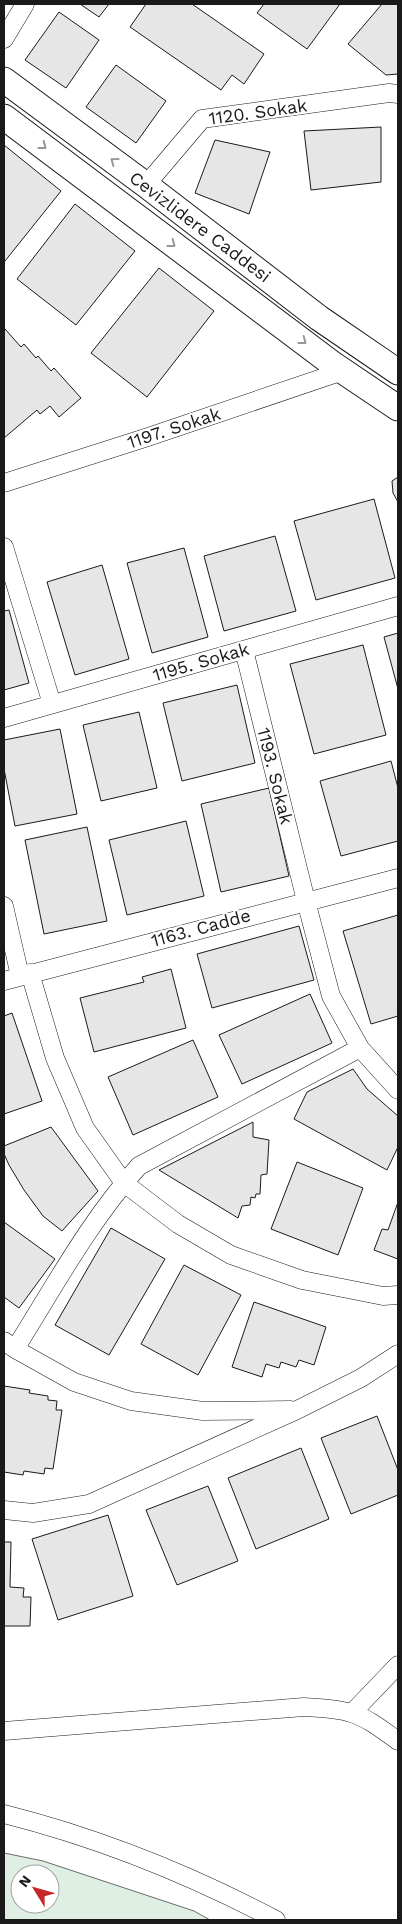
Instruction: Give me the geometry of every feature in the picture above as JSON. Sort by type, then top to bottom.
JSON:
[{"type":"main road","name":"Cevizlidere Caddesi","points":[[4,80],[146,184],[319,318],[398,372]]},
{"type":"main road","name":"Cevizlidere Caddesi","points":[[4,116],[343,371],[398,408]]},
{"type":"main road","points":[[343,371],[378,358]]},
{"type":"street","points":[[4,39],[25,4]]},
{"type":"street","name":"1120. Sokak","points":[[146,184],[202,119],[389,93],[398,94]]},
{"type":"street","name":"1197. Sokak","points":[[4,482],[145,438],[343,371]]},
{"type":"street","points":[[4,547],[52,704]]},
{"type":"street","name":"1195. Sokak","points":[[4,718],[398,606]]},
{"type":"street","name":"1193. Sokak","points":[[244,650],[306,901],[332,996],[360,1048],[398,1090]]},
{"type":"street","name":"1163. Cadde","points":[[18,976],[398,878]]},
{"type":"street","points":[[4,906],[18,976],[85,1128],[124,1183],[178,1224],[231,1255],[302,1280],[382,1296],[398,1296]]},
{"type":"street","points":[[297,1410],[203,1411],[131,1401],[74,1382],[9,1345],[124,1183],[139,1166],[360,1048]]},
{"type":"street","points":[[4,1510],[33,1513],[89,1504],[297,1410],[361,1378],[398,1354]]},
{"type":"street","points":[[352,1713],[398,1665]]},
{"type":"street","points":[[4,1731],[288,1708],[320,1708],[352,1713],[398,1741]]},
{"type":"street","points":[[4,1814],[68,1832],[128,1852],[222,1892],[276,1920]]},
{"type":"green space","points":[[4,1853],[52,1864],[10,1864],[10,1914],[60,1914],[60,1867],[194,1911],[210,1920],[4,1920]]},
{"type":"building","points":[[80,4],[109,4],[99,17]]},
{"type":"building","points":[[146,4],[192,4],[264,54],[244,84],[232,75],[221,90],[130,27]]},
{"type":"building","points":[[264,4],[340,4],[307,49],[257,13]]},
{"type":"building","points":[[382,4],[398,4],[398,74],[386,75],[348,44]]},
{"type":"building","points":[[59,12],[99,40],[66,88],[25,60]]},
{"type":"building","points":[[116,65],[166,101],[136,143],[86,107]]},
{"type":"building","points":[[381,127],[381,182],[311,190],[304,131]]},
{"type":"building","points":[[215,140],[270,152],[249,214],[195,193]]},
{"type":"building","points":[[4,145],[61,191],[5,261],[4,260]]},
{"type":"building","points":[[75,204],[135,251],[76,325],[17,279]]},
{"type":"building","points":[[159,268],[214,311],[147,397],[91,353]]},
{"type":"building","points":[[4,330],[21,347],[24,344],[51,371],[54,368],[81,398],[59,417],[50,406],[40,414],[37,410],[4,438]]},
{"type":"building","points":[[398,477],[398,502],[393,493],[392,481]]},
{"type":"building","points":[[374,499],[395,578],[316,600],[294,521]]},
{"type":"building","points":[[275,536],[296,611],[224,631],[204,556]]},
{"type":"building","points":[[184,548],[208,637],[152,653],[127,563]]},
{"type":"building","points":[[102,565],[129,659],[75,675],[47,582]]},
{"type":"building","points":[[9,610],[29,683],[4,690],[4,611]]},
{"type":"building","points":[[398,633],[398,689],[384,637]]},
{"type":"building","points":[[363,645],[386,735],[314,754],[290,664]]},
{"type":"building","points":[[237,685],[255,763],[182,781],[163,703]]},
{"type":"building","points":[[139,712],[157,788],[101,801],[83,725]]},
{"type":"building","points":[[60,729],[77,814],[15,826],[4,769],[4,740]]},
{"type":"building","points":[[391,761],[398,788],[398,841],[341,856],[320,781]]},
{"type":"building","points":[[269,788],[289,876],[221,892],[201,804]]},
{"type":"building","points":[[186,821],[204,896],[127,915],[109,840]]},
{"type":"building","points":[[87,827],[107,921],[44,934],[25,840]]},
{"type":"building","points":[[398,915],[398,1016],[371,1024],[343,931]]},
{"type":"building","points":[[299,926],[314,980],[212,1008],[197,954]]},
{"type":"building","points":[[171,969],[186,1028],[94,1052],[80,998],[144,982],[142,977]]},
{"type":"building","points":[[310,994],[332,1043],[242,1084],[219,1035]]},
{"type":"building","points":[[12,1013],[42,1101],[4,1114],[4,1016]]},
{"type":"building","points":[[193,1040],[218,1097],[133,1135],[108,1077]]},
{"type":"building","points":[[353,1069],[367,1089],[398,1116],[398,1147],[387,1170],[294,1119],[307,1092]]},
{"type":"building","points":[[253,1122],[253,1137],[269,1140],[267,1174],[261,1175],[260,1194],[256,1194],[255,1198],[251,1197],[250,1205],[242,1206],[238,1218],[159,1170]]},
{"type":"building","points":[[51,1127],[98,1191],[62,1231],[43,1216],[24,1190],[4,1154],[4,1146]]},
{"type":"building","points":[[297,1162],[363,1188],[338,1255],[271,1229]]},
{"type":"building","points":[[398,1202],[398,1259],[374,1250],[382,1229],[388,1230]]},
{"type":"building","points":[[4,1222],[55,1259],[19,1308],[4,1297]]},
{"type":"building","points":[[111,1228],[165,1259],[109,1355],[55,1325]]},
{"type":"building","points":[[184,1265],[241,1295],[198,1375],[141,1344]]},
{"type":"building","points":[[254,1302],[326,1327],[314,1365],[299,1360],[296,1367],[281,1362],[279,1368],[266,1364],[262,1377],[232,1367]]},
{"type":"building","points":[[4,1386],[30,1390],[29,1393],[48,1396],[48,1400],[57,1401],[56,1410],[62,1410],[53,1469],[45,1468],[44,1474],[24,1471],[23,1475],[4,1472]]},
{"type":"building","points":[[377,1416],[398,1470],[398,1495],[351,1514],[321,1438]]},
{"type":"building","points":[[301,1448],[329,1519],[256,1549],[228,1478]]},
{"type":"building","points":[[208,1486],[238,1561],[177,1585],[146,1510]]},
{"type":"building","points":[[108,1515],[133,1596],[58,1620],[32,1539]]},
{"type":"building","points":[[4,1542],[11,1542],[10,1587],[24,1588],[23,1597],[31,1597],[30,1626],[4,1626]]}]
